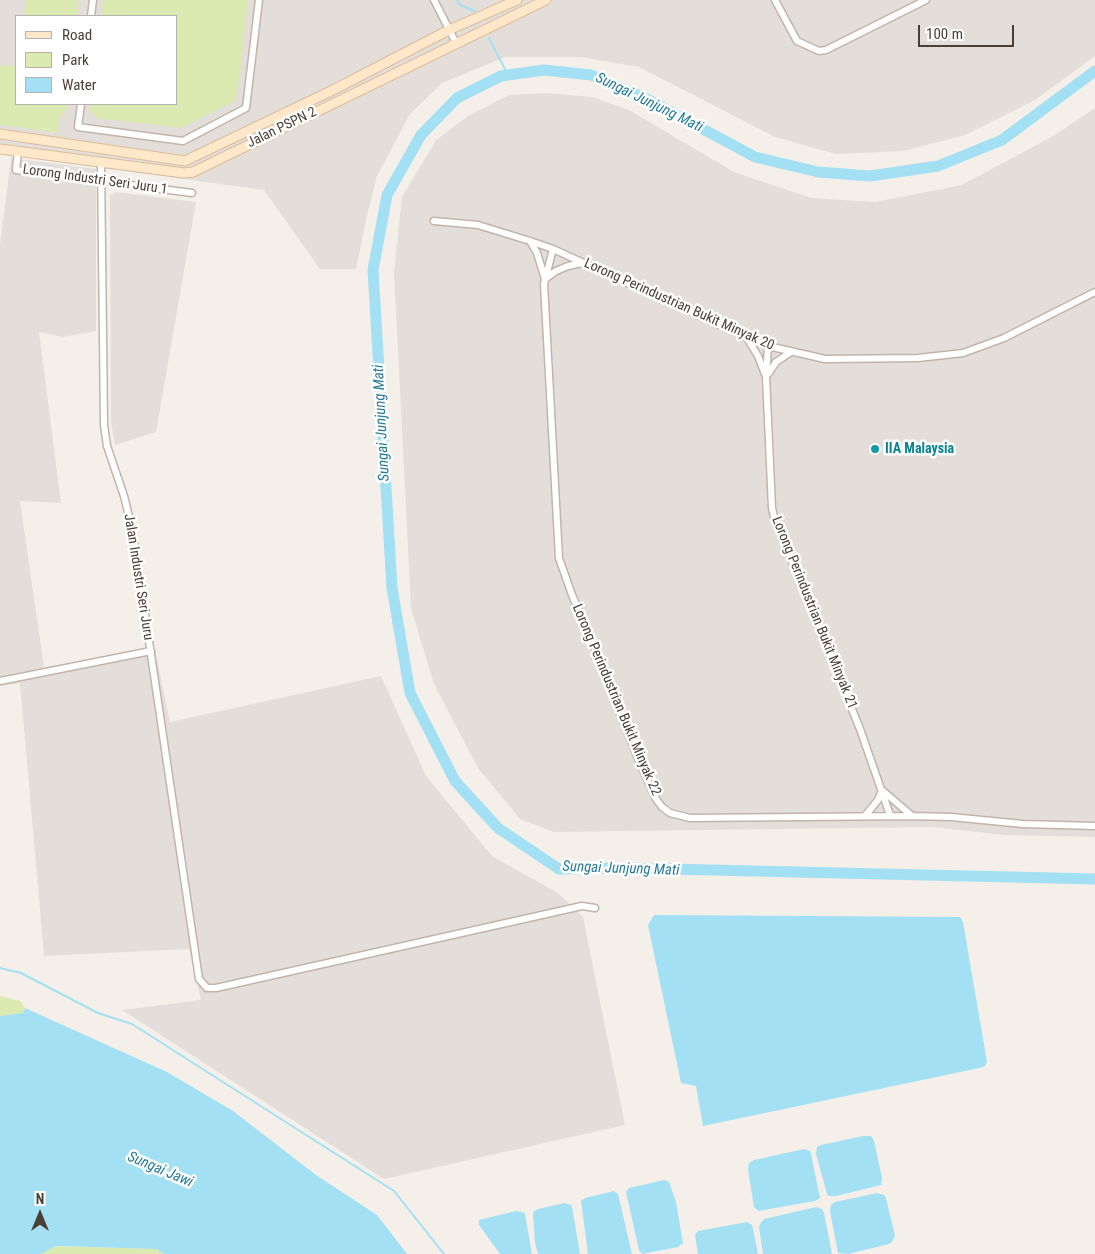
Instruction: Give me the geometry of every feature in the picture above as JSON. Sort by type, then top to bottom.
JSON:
[{"type":"street","points":[[91,15],[93,0]]},
{"type":"street","points":[[81,105],[78,127],[183,142],[246,108],[259,0]]},
{"type":"street","points":[[434,0],[456,43]]},
{"type":"street","name":"Jalan PSPN 2","points":[[0,134],[185,161],[333,90],[449,30],[517,0]]},
{"type":"street","name":"Jalan PSPN 2","points":[[0,149],[184,173],[193,172],[546,0]]},
{"type":"street","points":[[775,0],[796,41],[819,51],[826,50],[926,0]]},
{"type":"street","name":"Lorong Industri Seri Juru 1","points":[[18,151],[16,170],[192,194]]},
{"type":"street","name":"Jalan Industri Seri Juru","points":[[101,162],[104,425],[107,446],[124,496],[133,533],[199,979],[207,988],[216,988],[582,906],[594,908]]},
{"type":"street","name":"Lorong Perindustrian Bukit Minyak 20","points":[[434,221],[478,225],[530,240],[768,346],[825,359],[918,358],[963,352],[1004,338],[1095,292]]},
{"type":"street","points":[[530,240],[545,279],[556,271],[583,263]]},
{"type":"street","name":"Lorong Perindustrian Bukit Minyak 22","points":[[553,250],[545,279],[559,558],[572,595],[656,799],[662,807],[670,813],[690,818],[912,816],[951,817],[1023,824],[1095,826]]},
{"type":"street","points":[[746,337],[758,356],[766,377]]},
{"type":"street","name":"Lorong Perindustrian Bukit Minyak 21","points":[[768,346],[766,377],[774,517],[856,717],[890,816]]},
{"type":"street","points":[[766,377],[776,362],[791,352]]},
{"type":"street","points":[[0,681],[151,651]]},
{"type":"street","points":[[864,816],[878,800],[882,790],[891,800],[912,816]]},
{"type":"shaded area","points":[[0,0],[1095,0],[1095,56],[1035,100],[965,135],[903,151],[836,154],[775,137],[639,67],[580,57],[505,57],[442,83],[410,114],[377,176],[356,269],[320,269],[264,190],[0,154]]},
{"type":"shaded area","points":[[546,93],[592,97],[629,110],[734,172],[811,198],[875,202],[962,185],[1055,135],[1095,108],[1095,837],[1004,835],[933,827],[554,832],[520,819],[478,768],[434,684],[411,608],[394,271],[402,197],[436,140],[468,116],[509,95]]},
{"type":"shaded area","points":[[11,158],[96,169],[96,331],[63,337],[39,332],[61,503],[20,501],[44,667],[155,650],[170,722],[381,676],[426,776],[492,856],[558,893],[583,917],[625,1125],[384,1179],[122,1010],[201,1000],[189,949],[44,956],[20,683],[0,686],[0,244]]},
{"type":"shaded area","points":[[116,192],[196,202],[156,432],[115,445],[111,423],[110,195]]},
{"type":"green space","points":[[26,0],[76,0],[78,5],[77,15],[24,15]]},
{"type":"green space","points":[[103,0],[248,0],[235,101],[181,128],[97,118],[90,111],[91,105],[178,105],[178,15],[101,15]]},
{"type":"green space","points":[[0,65],[15,66],[15,105],[69,105],[59,117],[58,133],[0,125]]},
{"type":"green space","points":[[0,996],[20,1001],[25,1008],[23,1013],[0,1016]]},
{"type":"green space","points":[[56,1246],[157,1249],[164,1254],[41,1254]]},
{"type":"water","points":[[654,915],[960,917],[963,922],[987,1062],[984,1067],[703,1126],[696,1086],[681,1083],[648,925]]},
{"type":"water","name":"Sungai Jawi","points":[[25,1008],[167,1072],[233,1111],[316,1175],[377,1215],[407,1254],[164,1254],[157,1249],[56,1246],[41,1254],[0,1254],[0,1016],[23,1013]]},
{"type":"water","points":[[863,1136],[871,1136],[874,1141],[882,1178],[881,1185],[829,1196],[816,1154],[817,1147]]},
{"type":"water","points":[[804,1149],[810,1151],[811,1154],[820,1198],[815,1201],[758,1211],[754,1207],[748,1169],[749,1163],[754,1160]]},
{"type":"water","points":[[664,1180],[669,1182],[676,1202],[683,1243],[678,1247],[642,1254],[639,1250],[626,1192],[629,1188]]},
{"type":"water","points":[[614,1191],[618,1194],[632,1254],[588,1254],[581,1201],[585,1198]]},
{"type":"water","points":[[877,1193],[884,1195],[886,1198],[895,1236],[892,1242],[848,1254],[838,1253],[830,1211],[831,1205],[835,1202]]},
{"type":"water","points":[[565,1203],[572,1207],[580,1254],[538,1254],[535,1243],[533,1212],[538,1209]]},
{"type":"water","points":[[816,1207],[822,1209],[824,1213],[832,1254],[763,1254],[759,1227],[764,1219]]},
{"type":"water","points":[[516,1211],[525,1214],[532,1254],[500,1254],[479,1225],[479,1220]]},
{"type":"water","points":[[747,1222],[752,1225],[758,1254],[698,1254],[695,1235],[698,1231]]},
{"type":"waterway","points":[[457,0],[460,5],[475,11]]},
{"type":"waterway","points":[[489,38],[508,75]]},
{"type":"waterway","name":"Sungai Junjung Mati","points":[[1095,71],[1002,140],[938,166],[870,176],[818,172],[755,157],[647,99],[591,75],[544,70],[501,76],[457,98],[421,135],[387,195],[373,270],[392,588],[410,693],[455,781],[498,828],[559,869],[626,868],[1095,879]]},
{"type":"waterway","points":[[0,968],[21,973],[98,1013],[132,1024],[394,1191],[444,1254]]},
{"type":"place","name":"IIA Malaysia","points":[[875,449]]}]
